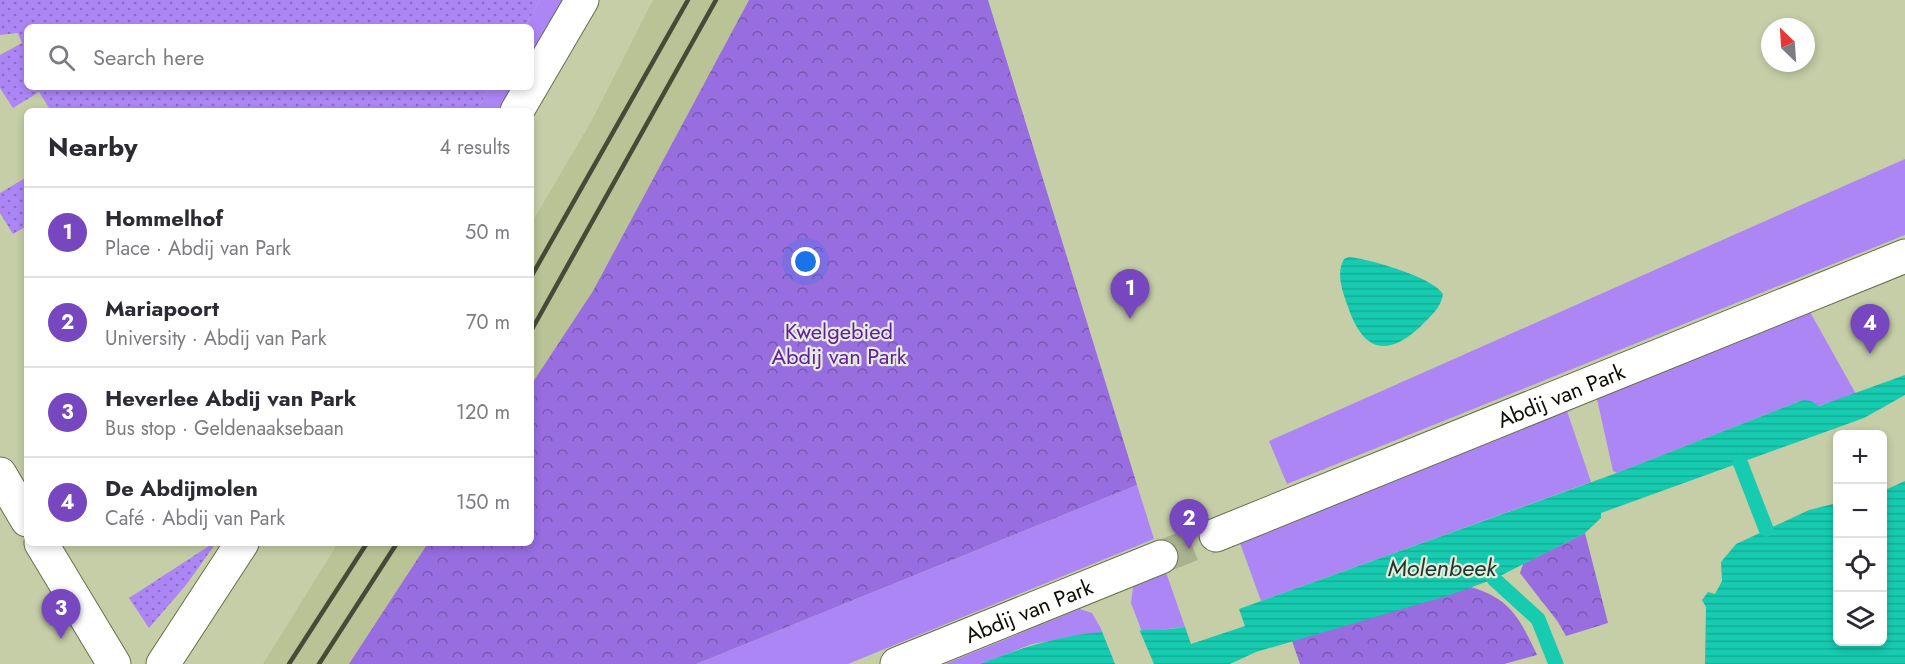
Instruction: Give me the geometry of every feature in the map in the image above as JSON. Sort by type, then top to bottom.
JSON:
[{"type":"street","points":[[534,82],[582,0]]},
{"type":"street","points":[[519,108],[529,90]]},
{"type":"street","name":"Abdij van Park","points":[[1216,535],[1905,256]]},
{"type":"street","points":[[0,474],[14,512]]},
{"type":"street","points":[[43,546],[114,664]]},
{"type":"street","points":[[163,664],[240,546]]},
{"type":"street","name":"Abdij van Park","points":[[897,664],[1161,557]]},
{"type":"shaded area","points":[[0,0],[540,0],[527,24],[24,24],[24,90],[488,90],[478,108],[49,108],[39,92],[13,108],[0,88],[0,55],[22,43],[18,33],[0,35]]},
{"type":"shaded area","points":[[540,0],[566,0],[534,59],[534,24],[527,24]]},
{"type":"shaded area","points":[[653,0],[749,0],[593,291],[534,380],[534,219],[591,122]]},
{"type":"shaded area","points":[[488,90],[515,90],[504,108],[478,108]]},
{"type":"shaded area","points":[[1905,159],[1905,235],[1287,484],[1269,441]]},
{"type":"shaded area","points":[[24,179],[24,228],[13,234],[0,213],[0,193]]},
{"type":"shaded area","points":[[1810,312],[1856,394],[1818,406],[1803,400],[1617,473],[1613,471],[1597,399]]},
{"type":"shaded area","points":[[1567,411],[1591,482],[1261,601],[1240,543]]},
{"type":"shaded area","points":[[1137,485],[1154,539],[848,664],[696,664]]},
{"type":"shaded area","points":[[209,546],[214,546],[186,585],[149,628],[129,598]]},
{"type":"shaded area","points":[[336,546],[426,546],[350,664],[263,664]]},
{"type":"shaded area","points":[[1165,574],[1185,627],[1142,632],[1131,603],[1133,587]]},
{"type":"shaded area","points":[[1080,609],[1092,613],[1103,632],[1032,644],[980,664],[945,664]]},
{"type":"green space","name":"Kwelgebied Abdij van Park","points":[[749,0],[988,0],[1137,485],[696,664],[349,664],[426,546],[534,546],[534,380],[593,291]]},
{"type":"green space","points":[[1585,533],[1608,623],[1566,636],[1520,573],[1523,564]]},
{"type":"green space","points":[[1471,587],[1496,598],[1513,612],[1537,655],[1504,664],[1300,664],[1292,641]]},
{"type":"water","points":[[1349,257],[1385,265],[1427,281],[1443,294],[1440,304],[1428,320],[1407,338],[1395,344],[1384,346],[1375,344],[1359,331],[1343,293],[1340,270],[1344,259]]},
{"type":"water","name":"Molenbeek","points":[[1905,375],[1905,395],[1864,418],[1601,513],[1601,518],[1585,533],[1494,579],[1450,595],[1256,652],[1230,664],[980,664],[1039,644],[1070,636],[1101,632],[1185,627],[1191,644],[1245,626],[1239,609],[1614,474],[1803,400],[1811,401],[1819,406]]},
{"type":"water","points":[[1905,481],[1905,664],[1705,664],[1706,607],[1702,600],[1708,592],[1715,594],[1722,581],[1721,562],[1736,544],[1809,510],[1833,504],[1833,646],[1887,646],[1887,489]]},
{"type":"pier","points":[[1101,629],[1139,629],[1154,664],[1115,664]]},
{"type":"waterway","points":[[1740,462],[1766,529]]},
{"type":"waterway","points":[[1494,579],[1538,619],[1556,664]]},
{"type":"tunnel","points":[[1161,557],[1216,535]]},
{"type":"railway","points":[[534,272],[688,0]]},
{"type":"railway","points":[[534,326],[716,0]]},
{"type":"railway","points":[[289,664],[365,546]]},
{"type":"railway","points":[[319,664],[395,546]]},
{"type":"place","name":"Hommelhof","points":[[1130,319]]},
{"type":"place","name":"De Abdijmolen","points":[[1870,354]]},
{"type":"place","name":"Mariapoort","points":[[1189,549]]},
{"type":"place","name":"Heverlee Abdij van Park","points":[[61,639]]}]
